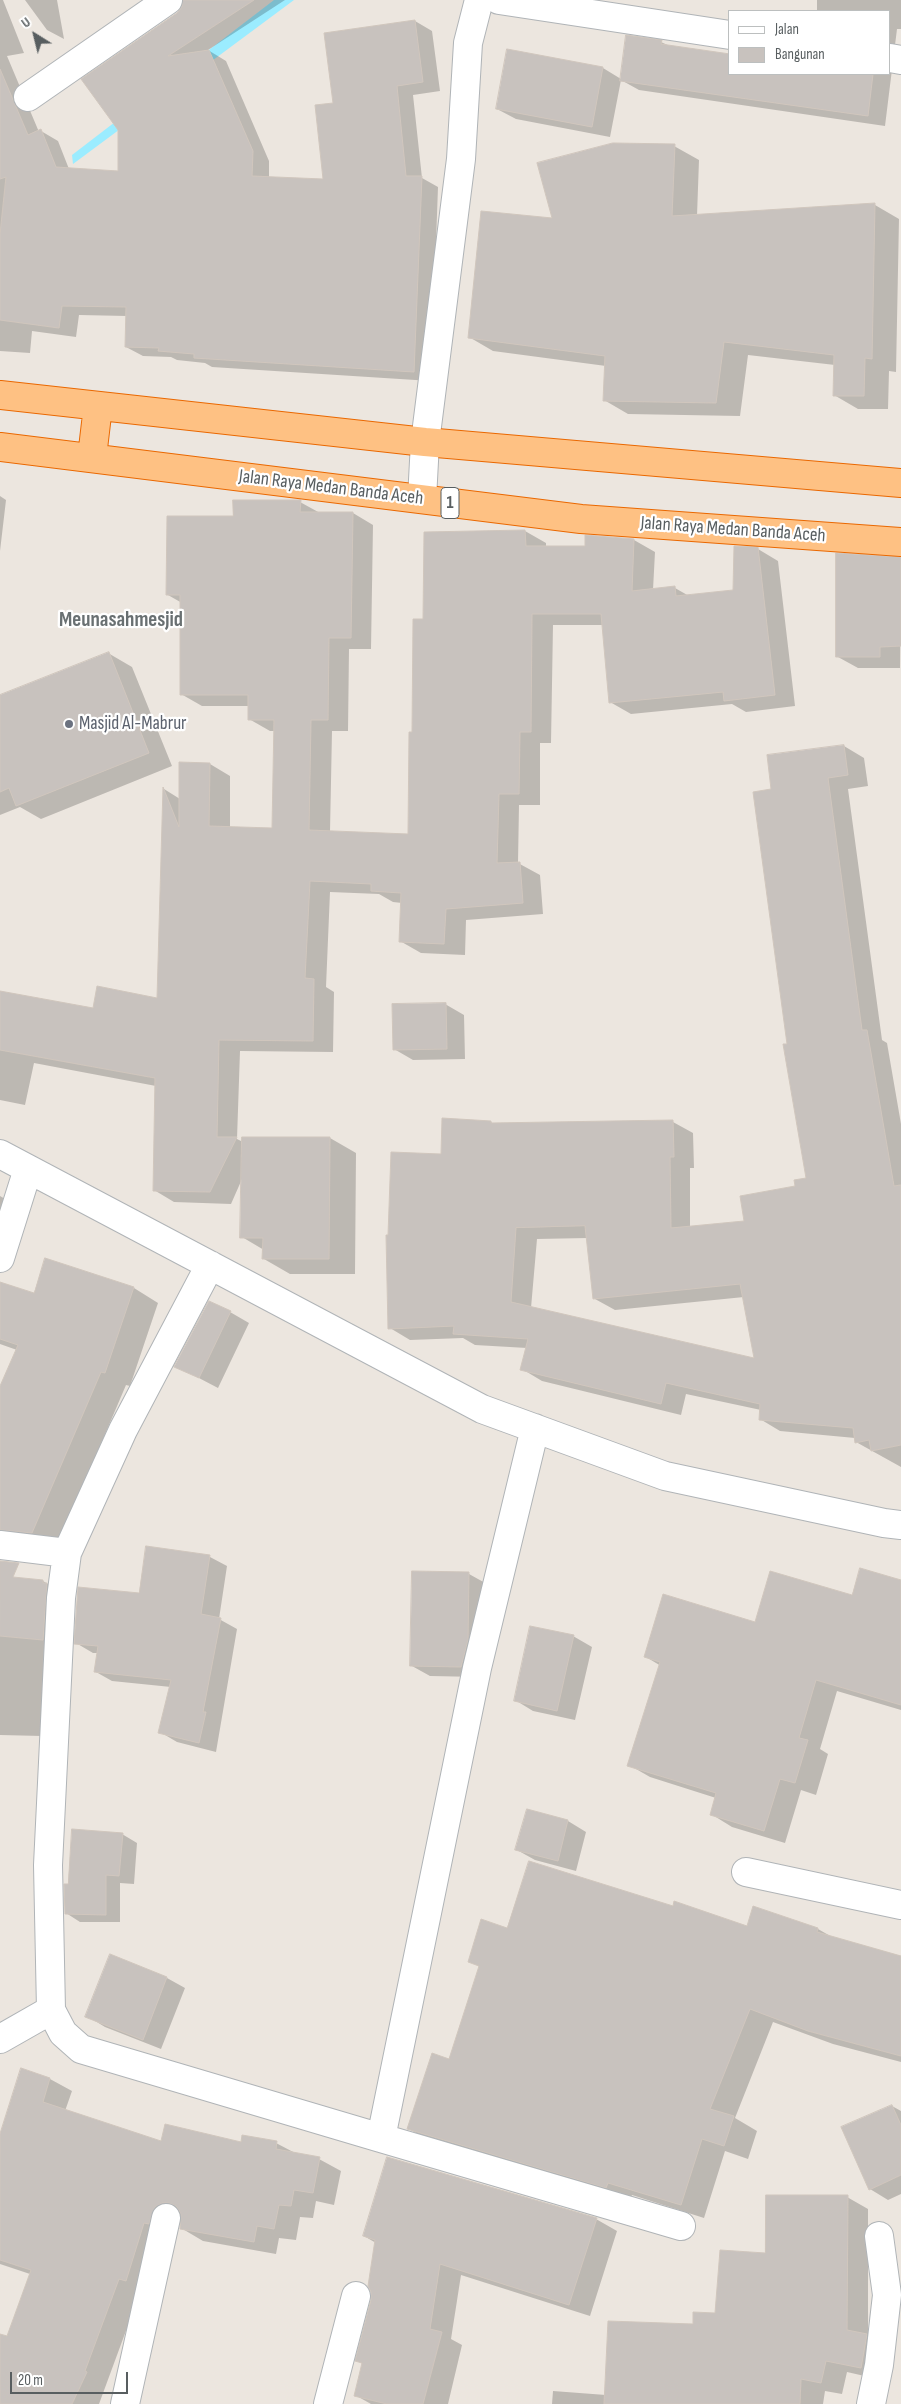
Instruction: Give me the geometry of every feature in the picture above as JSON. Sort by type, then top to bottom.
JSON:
[{"type":"highway","points":[[0,395],[426,442],[901,483]]},
{"type":"highway","points":[[92,457],[98,406]]},
{"type":"highway","name":"Jalan Raya Medan Banda Aceh","points":[[0,447],[581,519],[901,542]]},
{"type":"street","points":[[28,98],[168,0]]},
{"type":"street","points":[[422,499],[426,442],[461,159],[468,43],[479,0]]},
{"type":"street","points":[[499,0],[728,35]]},
{"type":"street","points":[[0,1154],[482,1408],[665,1476],[901,1525]]},
{"type":"street","points":[[0,1258],[28,1169]]},
{"type":"street","points":[[210,1265],[123,1430],[67,1553],[62,1598],[48,1865],[51,2010],[63,2034],[81,2049],[682,2226]]},
{"type":"street","points":[[381,2138],[477,1668],[535,1428]]},
{"type":"street","points":[[0,1545],[67,1553]]},
{"type":"street","points":[[746,1872],[901,1905]]},
{"type":"street","points":[[0,2039],[22,2024],[51,2010]]},
{"type":"street","points":[[125,2404],[166,2218]]},
{"type":"street","points":[[871,2404],[879,2365],[887,2295],[879,2236]]},
{"type":"street","points":[[328,2404],[356,2296]]},
{"type":"water","points":[[274,0],[294,0],[73,164],[72,155]]},
{"type":"building","points":[[183,0],[254,0],[168,56],[209,50],[253,151],[252,176],[323,179],[315,105],[333,103],[324,33],[415,20],[423,82],[397,86],[406,176],[422,176],[414,372],[194,358],[194,354],[158,351],[159,348],[125,347],[126,307],[62,306],[59,328],[0,320],[0,234],[6,177],[0,179],[0,69],[28,135],[41,129],[56,167],[118,171],[118,130],[81,79],[177,13],[182,7]]},
{"type":"building","points":[[626,35],[662,40],[661,44],[728,54],[728,75],[873,75],[868,116],[620,81]]},
{"type":"building","points":[[507,49],[603,67],[592,127],[496,109]]},
{"type":"building","points":[[613,143],[675,144],[672,216],[875,203],[872,359],[865,358],[864,396],[833,396],[834,355],[724,342],[716,403],[603,401],[605,356],[468,338],[481,211],[552,218],[537,163]]},
{"type":"building","points":[[233,500],[301,500],[300,512],[353,512],[351,638],[329,638],[328,720],[311,720],[309,830],[408,834],[409,732],[412,732],[413,619],[423,619],[424,532],[525,530],[526,546],[585,546],[585,535],[634,539],[632,591],[675,586],[676,596],[733,590],[734,546],[758,547],[775,695],[724,701],[723,692],[609,703],[601,614],[532,614],[531,732],[520,732],[519,794],[499,794],[497,863],[520,862],[523,903],[446,909],[444,944],[399,942],[401,893],[371,891],[371,884],[310,881],[305,978],[314,979],[313,1041],[219,1040],[217,1137],[237,1137],[210,1192],[153,1191],[155,1078],[0,1050],[0,991],[93,1008],[97,986],[157,998],[163,787],[179,827],[179,762],[210,763],[209,826],[272,828],[274,720],[248,720],[248,695],[180,695],[180,595],[166,595],[167,516],[233,516]]},
{"type":"building","points":[[836,553],[901,557],[901,646],[880,647],[880,657],[836,657]]},
{"type":"building","name":"Masjid Al-Mabrur","points":[[109,652],[149,753],[16,806],[9,788],[0,792],[0,695]]},
{"type":"building","points":[[844,745],[848,775],[828,778],[862,1030],[867,1030],[894,1186],[901,1185],[901,1445],[871,1451],[869,1440],[855,1443],[853,1428],[759,1420],[760,1404],[666,1383],[661,1404],[520,1370],[528,1339],[453,1334],[454,1326],[388,1329],[386,1235],[388,1235],[391,1152],[441,1154],[442,1118],[491,1121],[491,1123],[673,1120],[674,1157],[670,1157],[671,1228],[744,1221],[740,1196],[795,1186],[794,1180],[806,1178],[783,1044],[787,1044],[753,792],[771,789],[767,755]],"holes":[[[585,1226],[593,1299],[740,1284],[754,1358],[511,1302],[516,1228]]]},
{"type":"building","points":[[446,1003],[447,1049],[393,1050],[392,1004]]},
{"type":"building","points":[[242,1137],[330,1137],[329,1259],[262,1259],[263,1238],[240,1238]]},
{"type":"building","points":[[45,1258],[134,1287],[105,1373],[101,1372],[32,1533],[0,1530],[0,1386],[18,1345],[0,1339],[0,1282],[34,1293]]},
{"type":"building","points":[[209,1301],[231,1311],[199,1378],[174,1367]]},
{"type":"building","points":[[146,1546],[210,1555],[201,1614],[221,1618],[203,1712],[206,1712],[199,1743],[158,1733],[171,1680],[94,1672],[98,1646],[74,1644],[78,1587],[139,1593]]},
{"type":"building","points":[[0,1561],[19,1563],[13,1577],[43,1580],[43,1583],[47,1583],[43,1640],[0,1636]]},
{"type":"building","points":[[860,1568],[901,1580],[901,1705],[816,1680],[799,1738],[808,1740],[795,1783],[780,1779],[764,1831],[710,1815],[716,1793],[627,1766],[660,1662],[644,1657],[663,1594],[755,1622],[770,1571],[852,1595]]},
{"type":"building","points":[[412,1571],[469,1572],[468,1640],[461,1667],[410,1666]]},
{"type":"building","points":[[530,1626],[574,1635],[557,1711],[514,1701]]},
{"type":"building","points":[[527,1809],[568,1820],[558,1861],[515,1850]]},
{"type":"building","points":[[72,1829],[123,1833],[119,1876],[106,1875],[106,1915],[65,1914],[64,1884],[68,1884]]},
{"type":"building","points":[[529,1861],[673,1906],[674,1901],[747,1926],[753,1906],[818,1928],[817,1932],[901,1956],[901,2056],[808,2031],[750,2009],[710,2109],[734,2116],[724,2146],[702,2139],[681,2205],[608,2183],[606,2188],[407,2129],[432,2053],[449,2059],[479,1966],[468,1962],[481,1919],[507,1928]]},
{"type":"building","points":[[110,1954],[167,1977],[143,2040],[85,2017]]},
{"type":"building","points":[[21,2068],[50,2078],[43,2102],[161,2141],[165,2124],[241,2142],[242,2135],[277,2141],[276,2149],[320,2157],[313,2193],[294,2190],[291,2206],[279,2205],[274,2229],[257,2226],[254,2242],[180,2229],[181,2214],[176,2206],[162,2203],[155,2207],[149,2224],[144,2223],[126,2281],[119,2279],[85,2371],[87,2372],[72,2404],[0,2404],[0,2334],[7,2336],[31,2270],[0,2260],[0,2134]]},
{"type":"building","points":[[892,2105],[901,2125],[901,2175],[869,2190],[841,2127]]},
{"type":"building","points":[[387,2157],[597,2218],[569,2305],[440,2264],[430,2329],[442,2332],[423,2404],[387,2404],[354,2396],[362,2363],[355,2361],[371,2300],[371,2292],[368,2286],[375,2240],[363,2236]]},
{"type":"building","points":[[766,2195],[848,2195],[847,2330],[867,2334],[861,2368],[826,2361],[821,2383],[801,2379],[800,2404],[604,2404],[608,2321],[693,2324],[693,2312],[715,2313],[720,2250],[765,2253]]},
{"type":"place","name":"Masjid Al-Mabrur","points":[[69,724]]},
{"type":"district","name":"Meunasahmesjid","points":[[121,621]]}]
